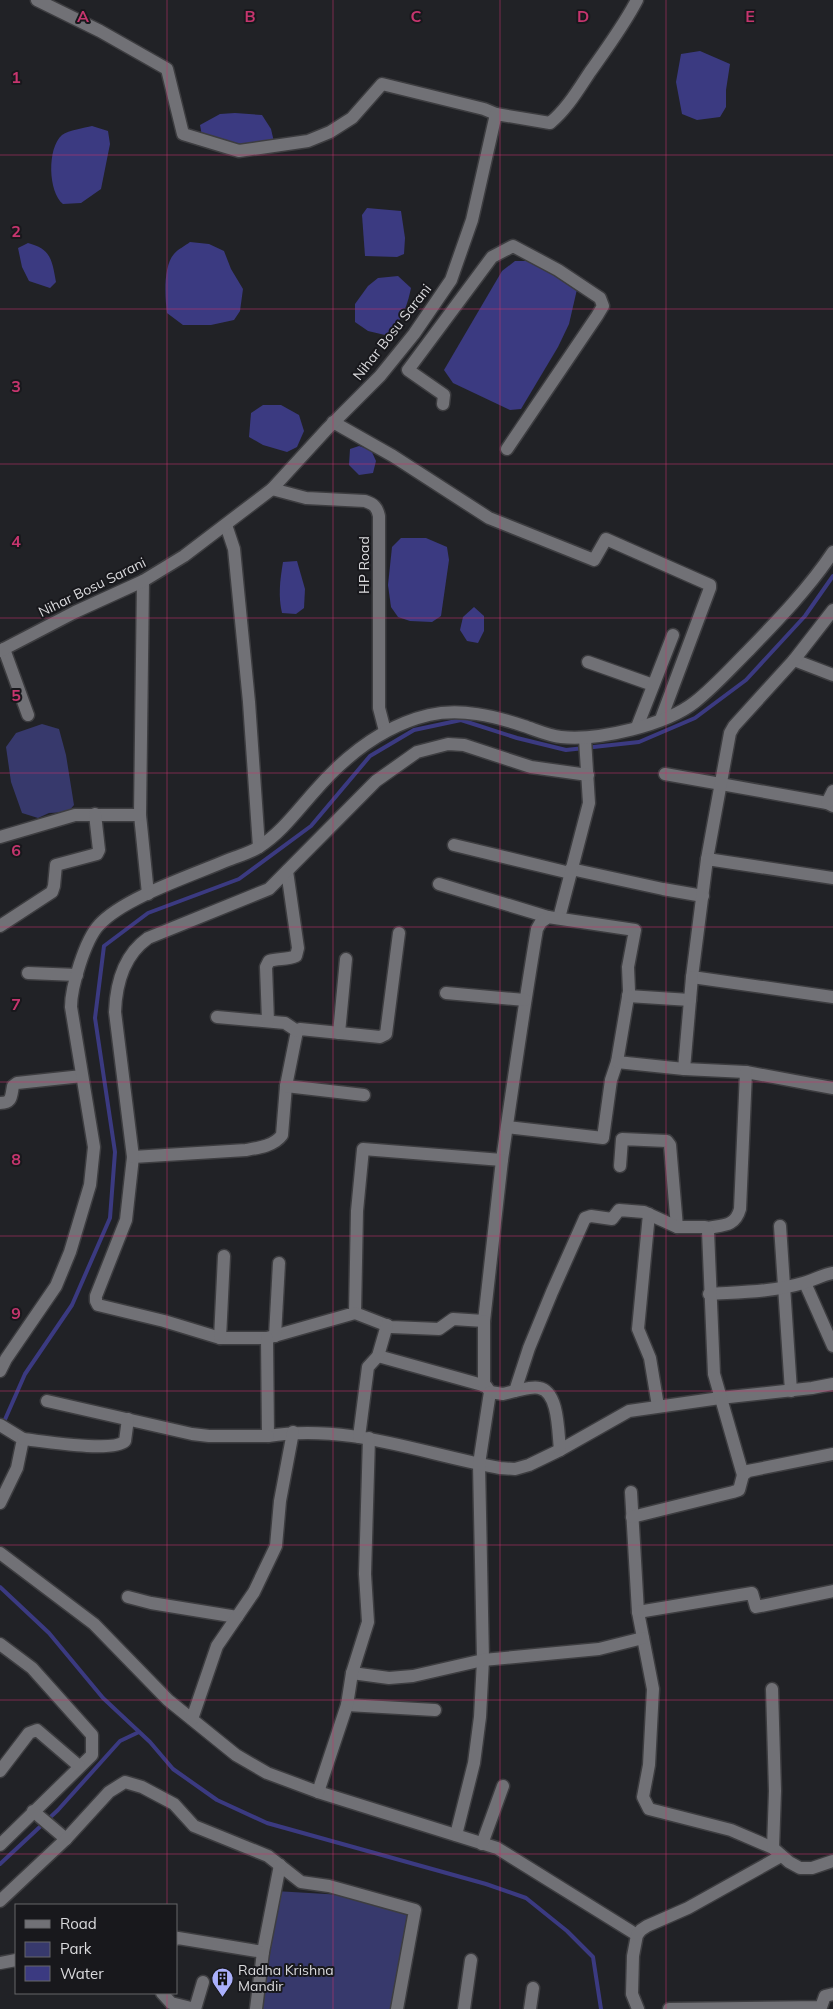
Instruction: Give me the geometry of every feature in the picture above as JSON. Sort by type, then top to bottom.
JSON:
[{"type":"street","points":[[38,0],[100,31],[168,69],[183,134],[239,151],[308,141],[330,132],[352,118],[382,84],[484,109],[496,114],[550,123],[558,116],[602,57],[637,0]]},
{"type":"street","name":"Nihar Bosu Sarani","points":[[2,650],[75,612],[143,580],[184,556],[272,490],[333,422],[380,376],[414,334],[451,280],[472,220],[496,114]]},
{"type":"street","points":[[442,404],[444,395],[408,370],[492,257],[513,246],[558,270],[600,298],[603,306],[597,316],[507,449]]},
{"type":"street","points":[[333,422],[393,456],[470,508],[500,524],[594,560],[606,539],[710,585],[661,719]]},
{"type":"street","name":"HP Road","points":[[272,490],[306,498],[365,502],[373,504],[378,509],[380,516],[379,708],[385,730]]},
{"type":"street","points":[[226,525],[234,549],[259,847]]},
{"type":"street","points":[[0,1372],[6,1359],[56,1286],[70,1252],[90,1185],[94,1147],[70,1007],[71,990],[92,934],[100,923],[126,905],[148,894],[259,847],[288,822],[346,757],[385,730],[428,716],[462,712],[506,720],[558,737],[586,742],[661,719],[694,703],[726,674],[780,617],[833,552]]},
{"type":"street","points":[[143,580],[144,628],[140,815],[148,894]]},
{"type":"street","points":[[684,1069],[692,977],[707,859],[730,733],[734,726],[794,660],[833,610]]},
{"type":"street","points":[[637,727],[673,635]]},
{"type":"street","points":[[2,650],[28,715]]},
{"type":"street","points":[[794,660],[833,675]]},
{"type":"street","points":[[588,662],[653,685]]},
{"type":"street","points":[[456,1836],[474,1763],[480,1716],[483,1660],[479,1464],[487,1389],[484,1321],[502,1160],[537,929],[541,922],[554,917],[570,871],[589,803],[586,742]]},
{"type":"street","points":[[484,1321],[453,1319],[440,1329],[388,1325],[355,1313],[271,1337],[220,1338],[164,1321],[98,1305],[96,1296],[126,1220],[134,1157],[115,1012],[118,985],[127,961],[137,947],[148,938],[264,892],[376,780],[417,752],[448,744],[464,745],[531,767],[587,769]]},
{"type":"street","points":[[665,774],[830,805],[833,791]]},
{"type":"street","points":[[0,926],[52,892],[56,865],[98,852],[95,814]]},
{"type":"street","points":[[0,837],[74,815],[140,815]]},
{"type":"street","points":[[454,844],[570,871],[703,896]]},
{"type":"street","points":[[707,859],[833,878]]},
{"type":"street","points":[[268,1022],[266,967],[269,961],[277,958],[289,959],[296,956],[298,948],[287,871]]},
{"type":"street","points":[[440,884],[554,917],[635,930],[628,967],[628,996],[617,1062],[611,1080],[603,1138],[507,1127]]},
{"type":"street","points":[[217,1017],[285,1023],[297,1030],[380,1037],[386,1034],[399,933]]},
{"type":"street","points":[[339,1033],[346,959]]},
{"type":"street","points":[[28,973],[77,975]]},
{"type":"street","points":[[692,977],[833,997]]},
{"type":"street","points":[[446,993],[525,1000]]},
{"type":"street","points":[[628,996],[690,1000]]},
{"type":"street","points":[[134,1157],[246,1150],[275,1142],[282,1135],[286,1086],[297,1030]]},
{"type":"street","points":[[617,1062],[684,1069],[746,1072],[833,1088]]},
{"type":"street","points":[[516,1391],[529,1348],[585,1218],[590,1216],[612,1219],[621,1210],[641,1211],[677,1227],[708,1228],[732,1223],[737,1219],[740,1209],[746,1072]]},
{"type":"street","points":[[0,1103],[9,1102],[12,1086],[17,1082],[82,1076]]},
{"type":"street","points":[[286,1086],[364,1096]]},
{"type":"street","points":[[620,1166],[622,1138],[667,1141],[670,1145],[677,1227]]},
{"type":"street","points":[[355,1313],[358,1212],[363,1149],[502,1160]]},
{"type":"street","points":[[649,1214],[638,1329],[650,1358],[658,1406]]},
{"type":"street","points":[[780,1226],[791,1391]]},
{"type":"street","points":[[632,1517],[733,1492],[739,1490],[741,1486],[743,1474],[714,1374],[709,1294],[708,1228]]},
{"type":"street","points":[[220,1338],[224,1256]]},
{"type":"street","points":[[268,1436],[271,1337],[279,1263]]},
{"type":"street","points":[[709,1294],[783,1287],[805,1283],[833,1273]]},
{"type":"street","points":[[805,1283],[833,1346]]},
{"type":"street","points":[[318,1792],[347,1705],[352,1673],[368,1622],[364,1574],[364,1437],[368,1367],[378,1356],[388,1325]]},
{"type":"street","points":[[378,1356],[503,1394],[538,1387],[549,1392],[554,1400],[560,1450]]},
{"type":"street","points":[[47,1401],[209,1436],[268,1436],[293,1432],[364,1437],[479,1464],[515,1469],[529,1465],[560,1450],[629,1411],[833,1384]]},
{"type":"street","points":[[6,1428],[24,1439],[77,1446],[117,1446],[125,1441],[128,1419]]},
{"type":"street","points":[[192,1719],[217,1646],[254,1592],[276,1546],[280,1502],[293,1432]]},
{"type":"street","points":[[0,1503],[17,1468],[24,1439]]},
{"type":"street","points":[[743,1474],[754,1470],[833,1454]]},
{"type":"street","points":[[631,1492],[638,1612],[653,1689],[649,1765],[644,1797],[646,1805],[649,1808],[731,1830],[800,1868],[812,1868],[833,1861]]},
{"type":"street","points":[[1,1556],[94,1624],[168,1700],[218,1742],[244,1760],[267,1773],[318,1792],[496,1848],[637,1935]]},
{"type":"street","points":[[638,1612],[752,1593],[756,1608],[833,1591]]},
{"type":"street","points":[[128,1597],[151,1603],[237,1617]]},
{"type":"street","points":[[352,1673],[389,1678],[413,1676],[483,1660],[599,1649],[643,1638]]},
{"type":"street","points":[[0,1644],[32,1668],[92,1735],[92,1755],[79,1766],[37,1814],[0,1845]]},
{"type":"street","points":[[772,1689],[775,1791],[781,1856]]},
{"type":"street","points":[[347,1705],[435,1710]]},
{"type":"street","points":[[0,1771],[29,1733],[35,1730],[79,1766]]},
{"type":"street","points":[[0,1901],[66,1839],[109,1792],[125,1782],[142,1787],[174,1804],[194,1826],[268,1856],[301,1882],[329,1886],[415,1910],[397,2009]]},
{"type":"street","points":[[482,1844],[503,1786]]},
{"type":"street","points":[[37,1814],[66,1839]]},
{"type":"street","points":[[638,2009],[632,1994],[633,1956],[637,1935],[647,1926],[688,1908],[781,1856]]},
{"type":"street","points":[[256,2009],[263,1952],[280,1865]]},
{"type":"street","points":[[178,1938],[263,1952]]},
{"type":"street","points":[[0,1963],[15,1960]]},
{"type":"street","points":[[464,2009],[471,1960]]},
{"type":"street","points":[[163,1994],[171,2003],[195,2009],[203,1982]]},
{"type":"street","points":[[530,2009],[534,1988]]},
{"type":"street","points":[[670,2009],[821,2008],[825,1996],[833,1994]]},
{"type":"green space","points":[[42,724],[59,729],[66,755],[74,805],[68,812],[49,813],[38,818],[22,813],[11,782],[6,747],[16,733]]},
{"type":"green space","points":[[275,1891],[343,1895],[411,1915],[395,2009],[251,2009]]},
{"type":"water","points":[[700,51],[730,64],[726,90],[726,107],[720,117],[697,120],[682,114],[676,82],[681,54]]},
{"type":"water","points":[[220,114],[262,115],[271,129],[274,142],[234,147],[202,136],[200,125]]},
{"type":"water","points":[[92,126],[108,131],[110,144],[101,189],[81,203],[63,204],[54,190],[51,170],[57,141],[62,135],[72,130]]},
{"type":"water","points":[[367,208],[401,211],[405,238],[404,254],[397,257],[365,256],[362,215]]},
{"type":"water","points":[[190,242],[209,244],[224,251],[231,269],[243,289],[240,311],[234,320],[211,325],[183,325],[167,313],[165,291],[166,274],[170,259]]},
{"type":"water","points":[[28,243],[36,245],[49,256],[56,282],[50,288],[29,281],[22,267],[18,248]]},
{"type":"water","points":[[515,261],[532,261],[578,285],[569,324],[558,347],[521,409],[510,410],[453,383],[444,370],[502,271]]},
{"type":"water","points":[[398,276],[411,288],[408,302],[391,331],[385,335],[368,331],[355,322],[355,304],[368,286],[378,278]]},
{"type":"water","points":[[263,405],[281,405],[299,415],[304,431],[297,447],[287,452],[263,445],[249,437],[251,413]]},
{"type":"water","points":[[359,446],[371,450],[376,461],[373,473],[359,475],[349,465],[350,449]]},
{"type":"water","points":[[401,538],[426,538],[447,547],[449,560],[441,616],[432,622],[410,621],[398,617],[391,607],[388,585],[392,547]]},
{"type":"water","points":[[297,561],[305,589],[304,608],[296,614],[282,613],[280,588],[283,562]]},
{"type":"water","points":[[474,607],[484,616],[484,631],[478,643],[467,641],[460,630],[463,617]]},
{"type":"waterway","points":[[3,1424],[25,1374],[72,1305],[110,1218],[115,1152],[95,1018],[104,946],[148,913],[239,879],[311,826],[370,756],[414,730],[461,720],[517,738],[566,750],[639,742],[695,718],[746,680],[805,616],[833,576]]},
{"type":"waterway","points":[[0,1587],[49,1633],[103,1698],[150,1742],[173,1769],[217,1800],[267,1823],[486,1884],[526,1898],[567,1931],[593,1957],[601,2009]]},
{"type":"waterway","points":[[0,1864],[58,1810],[120,1741],[139,1732]]},
{"type":"place","name":"Radha Krishna Mandir","points":[[222,1997]]}]
